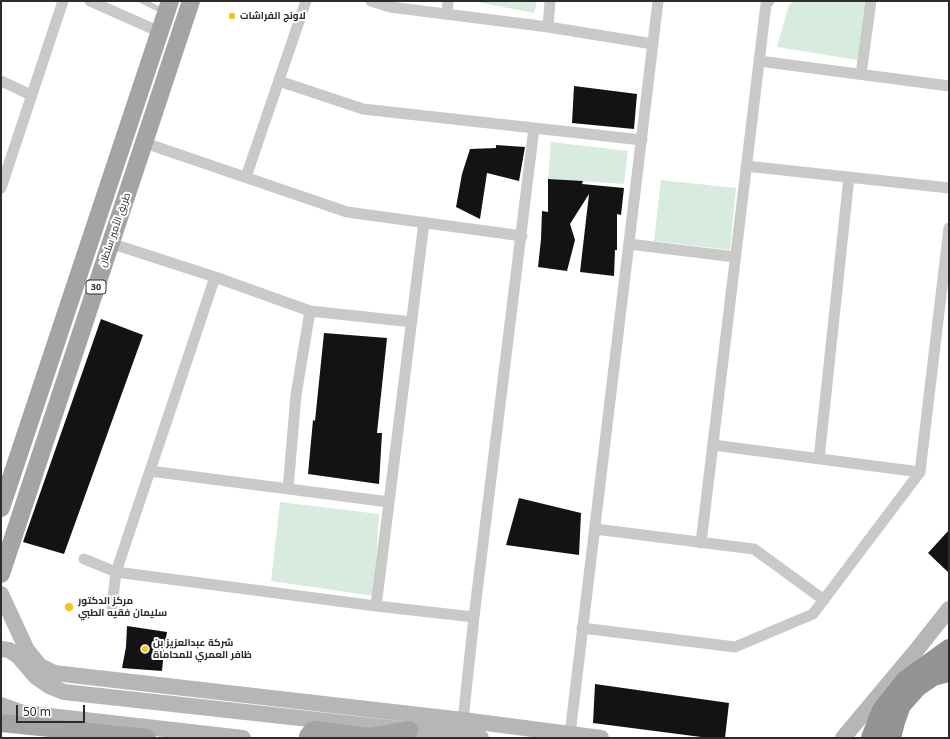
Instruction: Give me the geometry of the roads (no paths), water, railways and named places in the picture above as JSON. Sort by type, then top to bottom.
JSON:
[{"type":"highway","points":[[871,738],[882,710],[906,680],[949,649]]},
{"type":"highway","points":[[891,738],[894,722],[901,705],[917,687],[934,676],[949,672]]},
{"type":"main road","name":"طريق الأمير سلطان","points":[[1,574],[191,1]]},
{"type":"main road","name":"طريق الأمير سلطان","points":[[1,508],[168,7]]},
{"type":"main road","points":[[1,594],[28,650],[40,666],[54,673],[463,720],[601,738]]},
{"type":"main road","points":[[843,738],[949,609]]},
{"type":"main road","points":[[915,652],[949,628]]},
{"type":"main road","points":[[1,649],[9,650],[18,656],[36,677],[49,686],[64,692],[481,738]]},
{"type":"main road","points":[[1,705],[23,713],[243,738]]},
{"type":"main road","points":[[1,723],[148,738]]},
{"type":"main road","points":[[308,738],[312,731],[316,730],[368,737],[409,730]]},
{"type":"street","points":[[1,188],[62,1]]},
{"type":"street","points":[[246,177],[306,1]]},
{"type":"street","points":[[371,1],[390,7],[548,27],[653,44]]},
{"type":"street","points":[[447,14],[448,1]]},
{"type":"street","points":[[548,27],[550,1]]},
{"type":"street","points":[[570,734],[658,1]]},
{"type":"street","points":[[701,543],[766,4],[769,1]]},
{"type":"street","points":[[862,74],[871,1]]},
{"type":"street","points":[[93,2],[160,32]]},
{"type":"street","points":[[759,61],[949,86]]},
{"type":"street","points":[[279,80],[363,109],[642,140]]},
{"type":"street","points":[[1,82],[31,95]]},
{"type":"street","points":[[463,720],[474,617],[522,236],[534,128]]},
{"type":"street","points":[[144,143],[347,212],[522,236]]},
{"type":"street","points":[[746,166],[949,188]]},
{"type":"street","points":[[819,459],[849,177]]},
{"type":"street","points":[[376,606],[424,222]]},
{"type":"street","points":[[582,628],[736,647],[813,614],[920,472],[949,228]]},
{"type":"street","points":[[110,243],[215,277],[310,311],[412,322]]},
{"type":"street","points":[[629,244],[736,258]]},
{"type":"street","points":[[112,606],[116,572],[215,277]]},
{"type":"street","points":[[288,489],[296,395],[310,311]]},
{"type":"street","points":[[713,445],[920,472]]},
{"type":"street","points":[[150,471],[389,502]]},
{"type":"street","points":[[594,529],[754,550],[824,600]]},
{"type":"street","points":[[84,559],[116,572],[376,606],[474,617]]},
{"type":"lane","points":[[142,1],[168,7]]},
{"type":"place","name":"لاونج الفراشات","points":[[232,16]]},
{"type":"place","name":"مركز الدكتور سليمان فقيه الطبي","points":[[69,607]]},
{"type":"place","name":"شركة عبدالعزيز بن ظافر العمري للمحاماة","points":[[145,649]]}]
